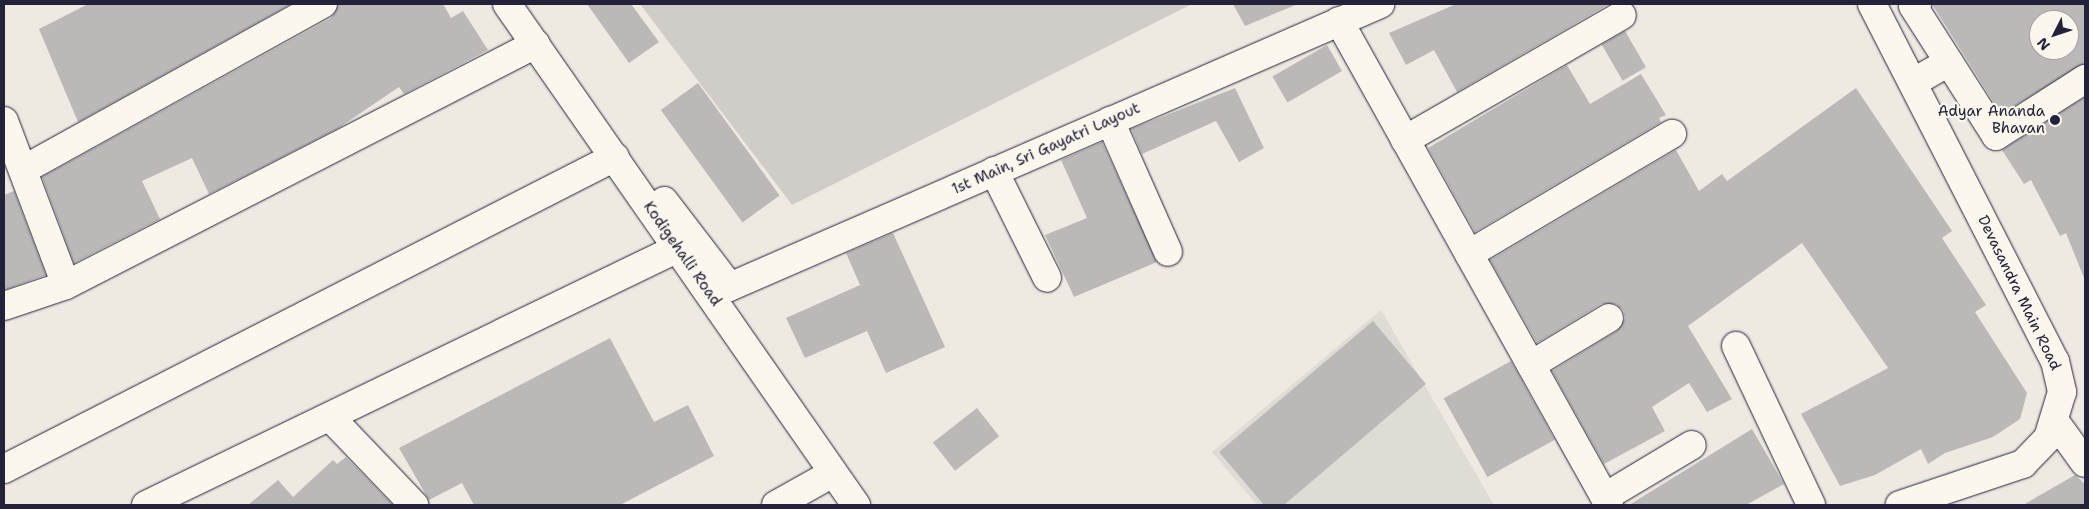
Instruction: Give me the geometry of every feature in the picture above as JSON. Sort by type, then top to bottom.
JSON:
[{"type":"street","points":[[23,170],[323,4]]},
{"type":"street","points":[[508,4],[721,291]]},
{"type":"street","name":"Kodigehalli Road","points":[[508,4],[676,249],[721,291],[831,474],[856,505]]},
{"type":"street","name":"1st Main, Sri Gayatri Layout","points":[[721,291],[1380,4]]},
{"type":"street","name":"Devasandra Main Road","points":[[1872,4],[1914,82],[2055,361],[2062,392],[2056,423],[2042,447],[2023,464],[1908,504]]},
{"type":"street","points":[[1916,4],[1914,6],[1996,136],[2085,79]]},
{"type":"street","points":[[1406,140],[1622,15]]},
{"type":"street","points":[[1340,21],[1607,501],[1692,445]]},
{"type":"street","points":[[4,306],[66,285],[536,44]]},
{"type":"street","points":[[1914,82],[1949,62]]},
{"type":"street","points":[[4,121],[66,285]]},
{"type":"street","points":[[1110,121],[1168,252]]},
{"type":"street","points":[[1469,254],[1672,134]]},
{"type":"street","points":[[4,469],[614,157]]},
{"type":"street","points":[[994,171],[1047,278]]},
{"type":"street","points":[[146,505],[676,249]]},
{"type":"street","points":[[1531,365],[1609,318]]},
{"type":"street","points":[[1736,346],[1811,505]]},
{"type":"street","points":[[330,417],[414,505]]},
{"type":"street","points":[[2056,423],[2085,463]]},
{"type":"street","points":[[776,505],[831,474]]},
{"type":"shaded area","points":[[640,4],[1192,4],[792,205]]},
{"type":"shaded area","points":[[1381,310],[1494,505],[1257,505],[1212,452]]},
{"type":"building","points":[[88,4],[291,4],[78,122],[39,29]]},
{"type":"building","points":[[339,4],[443,4],[451,18],[463,11],[488,50],[404,94],[399,87],[337,129],[209,194],[192,158],[142,181],[160,219],[74,263],[42,177],[331,18]]},
{"type":"building","points":[[587,4],[631,4],[659,42],[629,63]]},
{"type":"building","points":[[1233,4],[1298,4],[1245,26]]},
{"type":"building","points":[[1456,4],[1609,4],[1457,92],[1434,50],[1406,65],[1389,33]]},
{"type":"building","points":[[1932,4],[2085,4],[2085,64],[2001,114]]},
{"type":"building","points":[[1625,31],[1646,67],[1623,81],[1602,44]]},
{"type":"building","points":[[1327,45],[1342,71],[1287,102],[1272,76]]},
{"type":"building","points":[[1567,65],[1590,104],[1641,74],[1666,115],[1659,118],[1661,122],[1475,232],[1428,148]]},
{"type":"building","points":[[698,83],[780,195],[742,222],[661,110]]},
{"type":"building","points":[[1235,88],[1264,148],[1239,162],[1216,121],[1142,154],[1131,129]]},
{"type":"building","points":[[1856,88],[1952,231],[1942,238],[1986,305],[1975,312],[2027,393],[2020,419],[1993,437],[1945,453],[1928,464],[1921,449],[1875,475],[1840,486],[1801,414],[1888,368],[1802,243],[1688,326],[1732,399],[1707,412],[1689,383],[1652,407],[1665,431],[1604,464],[1552,371],[1617,331],[1625,318],[1623,310],[1616,304],[1601,304],[1537,343],[1490,260],[1676,150],[1699,191],[1722,174],[1727,181]]},
{"type":"building","points":[[2085,97],[2084,278],[2066,233],[2060,236],[2031,180],[2024,184],[2002,150]]},
{"type":"building","points":[[1102,142],[1157,262],[1074,297],[1045,235],[1087,218],[1061,160]]},
{"type":"building","points":[[14,191],[46,275],[4,290],[4,195]]},
{"type":"building","points":[[893,233],[945,347],[886,373],[867,331],[805,358],[786,318],[860,285],[846,253]]},
{"type":"building","points":[[1373,321],[1426,384],[1284,505],[1264,505],[1219,452]]},
{"type":"building","points":[[610,338],[654,422],[688,405],[714,456],[620,505],[474,505],[462,483],[429,500],[399,448]]},
{"type":"building","points":[[1511,361],[1555,440],[1487,477],[1444,398]]},
{"type":"building","points":[[977,408],[999,436],[955,471],[933,442]]},
{"type":"building","points":[[1752,429],[1784,484],[1746,505],[1629,505]]},
{"type":"building","points":[[346,457],[393,505],[248,505],[278,480],[293,497],[333,460],[337,464]]},
{"type":"building","points":[[2075,475],[2085,484],[2085,505],[2023,505]]},
{"type":"place","name":"Adyar Ananda Bhavan","points":[[2055,120]]}]
